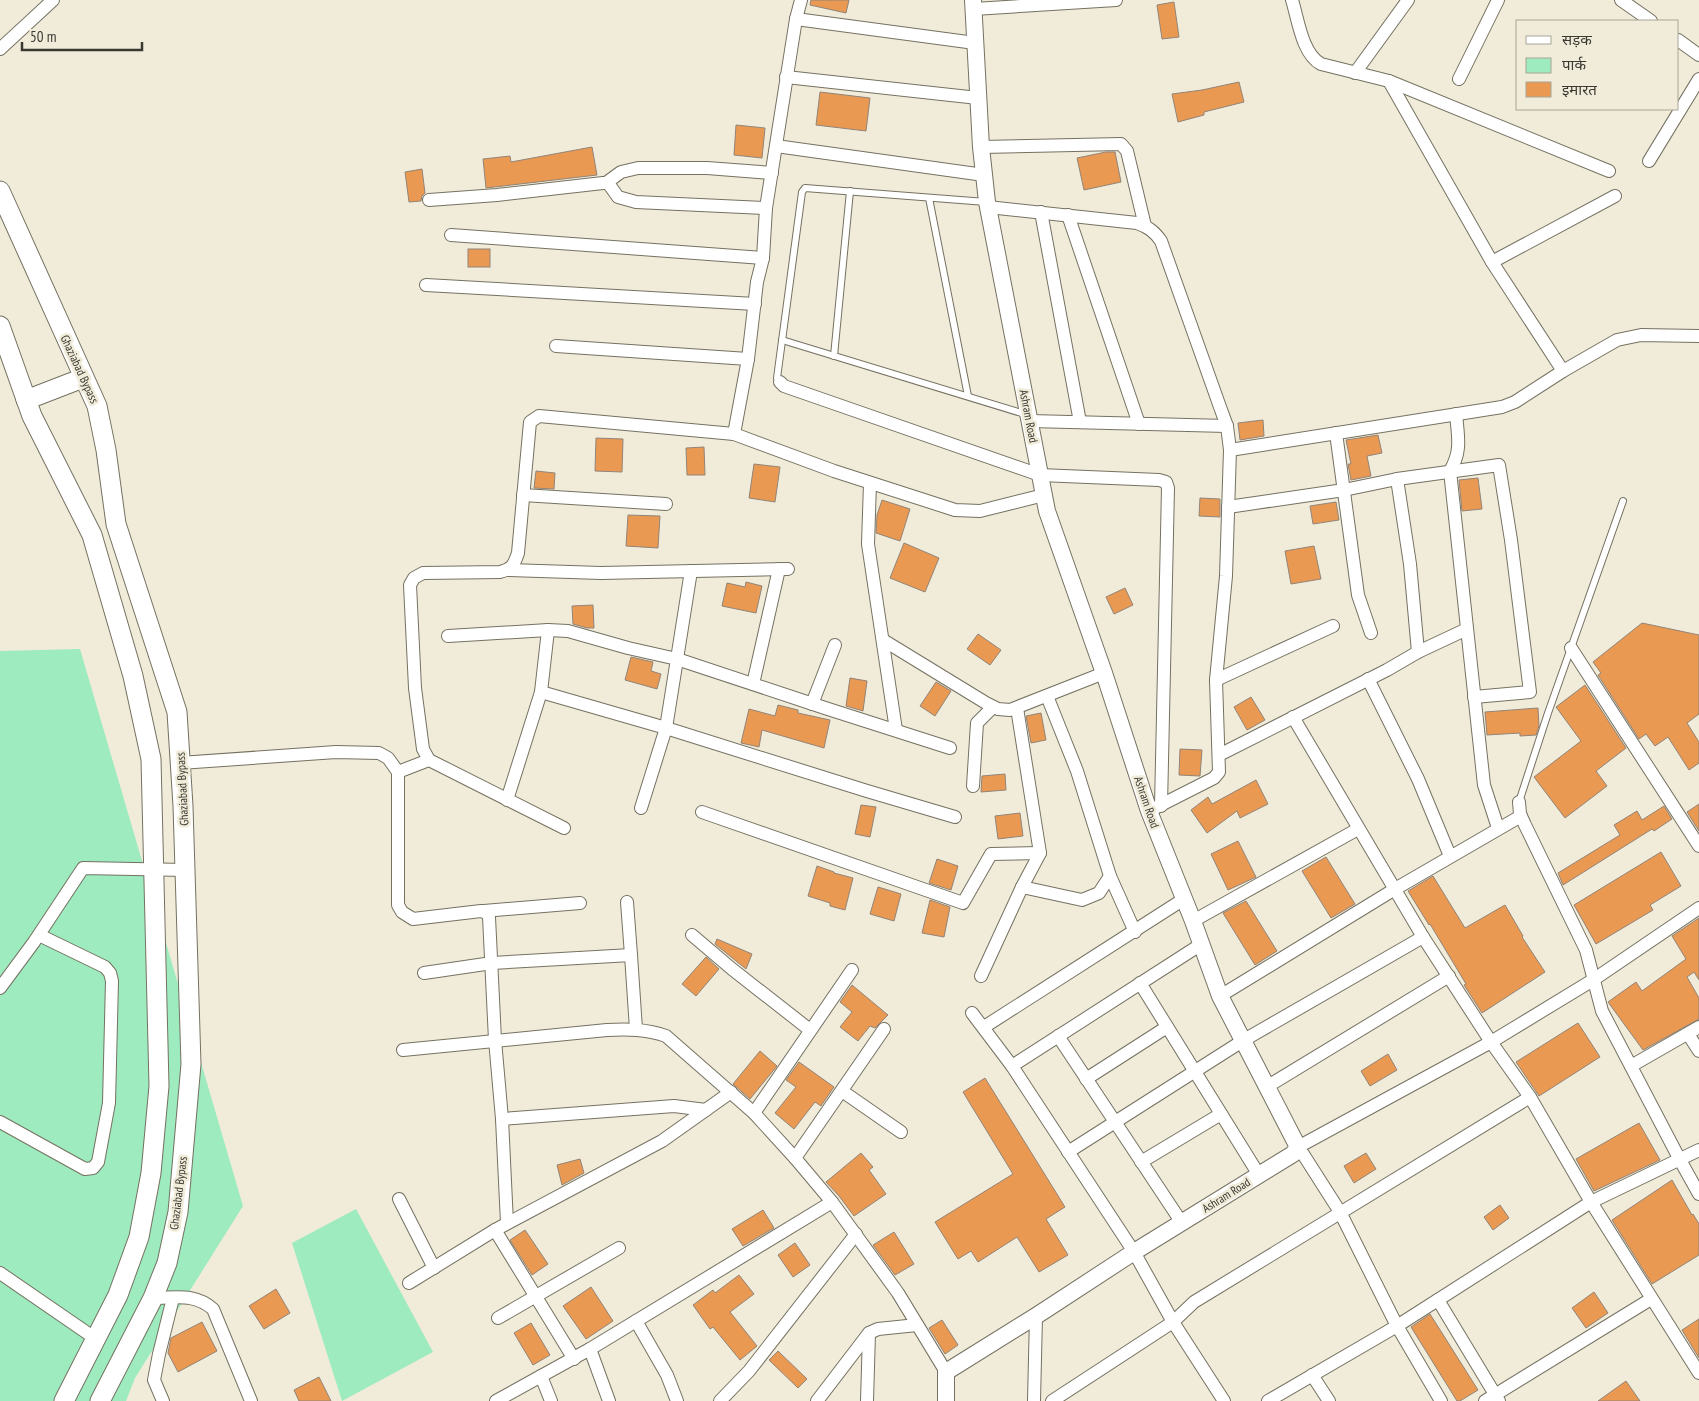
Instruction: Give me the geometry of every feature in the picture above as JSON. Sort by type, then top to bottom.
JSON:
[{"type":"main road","name":"Ghaziabad Bypass","points":[[0,191],[97,406],[106,450],[116,524],[177,712],[185,870],[191,1064],[178,1212],[167,1263],[153,1298],[100,1401]]},
{"type":"main road","points":[[0,326],[26,400],[92,535],[134,676],[151,759],[159,1086],[151,1172],[139,1237],[118,1295],[64,1401]]},
{"type":"main road","points":[[26,400],[83,378]]},
{"type":"street","points":[[0,49],[53,0]]},
{"type":"street","points":[[734,434],[748,359],[757,282],[763,258],[766,208],[786,77],[801,0]]},
{"type":"street","points":[[973,5],[1116,0]]},
{"type":"street","points":[[1292,0],[1307,49],[1315,61],[1320,64],[1389,81],[1609,171]]},
{"type":"street","points":[[1355,72],[1408,0]]},
{"type":"street","points":[[1459,79],[1498,0]]},
{"type":"street","points":[[1621,0],[1650,20]]},
{"type":"street","name":"Ashram Road","points":[[946,1372],[1134,1252],[1293,1154],[1298,1148],[1268,1086],[1220,996],[1184,899],[1155,808],[1104,673],[1047,511],[987,205],[981,147],[973,5]]},
{"type":"street","points":[[796,19],[975,43]]},
{"type":"street","points":[[1679,41],[1699,55]]},
{"type":"street","points":[[786,77],[978,98]]},
{"type":"street","points":[[1649,161],[1699,79]]},
{"type":"street","points":[[1389,81],[1492,262],[1563,371]]},
{"type":"street","points":[[981,147],[1121,144],[1127,151],[1145,226]]},
{"type":"street","points":[[776,146],[984,175]]},
{"type":"street","points":[[429,200],[606,183],[621,172],[638,168],[707,168],[772,172]]},
{"type":"street","points":[[606,183],[618,197],[636,202],[766,208]]},
{"type":"street","points":[[1492,262],[1615,196]]},
{"type":"street","points":[[780,382],[784,386],[1040,475],[1159,480],[1166,482],[1168,488],[1155,808],[1218,775],[1220,772],[1216,680],[1226,576],[1230,450],[1227,426],[1161,241],[1151,229],[1137,223],[987,205]]},
{"type":"street","points":[[1040,212],[1080,422]]},
{"type":"street","points":[[1068,216],[1139,424]]},
{"type":"street","points":[[451,235],[763,258]]},
{"type":"street","points":[[426,285],[755,304]]},
{"type":"street","points":[[1230,450],[1490,410],[1509,405],[1617,340],[1641,335],[1699,336]]},
{"type":"street","points":[[556,346],[748,359]]},
{"type":"street","points":[[1456,414],[1459,444],[1457,459],[1450,472],[1484,785],[1498,828]]},
{"type":"street","points":[[509,570],[514,566],[518,553],[530,422],[539,416],[734,434],[870,483],[955,510],[967,512],[980,511],[1044,495]]},
{"type":"street","points":[[1029,418],[1080,422],[1227,426]]},
{"type":"street","points":[[1336,433],[1358,595],[1371,633]]},
{"type":"street","points":[[1228,506],[1344,490],[1397,479],[1499,465],[1511,540],[1530,692],[1474,697]]},
{"type":"street","points":[[1397,479],[1410,564],[1418,652]]},
{"type":"street","points":[[870,483],[868,544],[896,730]]},
{"type":"street","points":[[523,495],[666,504]]},
{"type":"street","points":[[564,828],[429,760],[423,750],[415,688],[410,585],[414,578],[423,573],[500,572],[509,570],[601,573],[784,569],[753,684]]},
{"type":"street","points":[[640,808],[666,728],[691,571]]},
{"type":"street","points":[[1216,680],[1333,626]]},
{"type":"street","points":[[1219,755],[1418,652],[1467,629]]},
{"type":"street","points":[[508,800],[541,692],[548,630]]},
{"type":"street","points":[[448,636],[548,630],[568,631],[628,648],[678,659],[950,748]]},
{"type":"street","points":[[882,640],[998,709],[1010,710],[1017,708],[1104,673]]},
{"type":"street","points":[[812,704],[835,645]]},
{"type":"street","points":[[1571,648],[1699,846]]},
{"type":"street","points":[[1368,679],[1418,779],[1450,856]]},
{"type":"street","points":[[541,692],[666,728],[955,817]]},
{"type":"street","points":[[1047,696],[1078,771],[1110,876],[1135,932]]},
{"type":"street","points":[[973,786],[977,723],[993,707]]},
{"type":"street","points":[[981,976],[1040,853],[1017,708]]},
{"type":"street","points":[[1293,717],[1423,937],[1530,1098],[1590,1202],[1699,1373]]},
{"type":"street","points":[[180,763],[336,752],[379,753],[388,758],[398,772],[398,905],[402,912],[413,919],[580,903]]},
{"type":"street","points":[[398,772],[429,760]]},
{"type":"street","points":[[1519,802],[1520,816],[1586,950],[1602,1011],[1699,1194]]},
{"type":"street","points":[[702,812],[963,903],[991,854],[1040,853]]},
{"type":"street","points":[[1220,996],[1450,856],[1520,816]]},
{"type":"street","points":[[1193,921],[1358,829]]},
{"type":"street","points":[[0,988],[39,935],[83,868],[185,870]]},
{"type":"street","points":[[1022,888],[1082,900],[1099,893],[1110,876]]},
{"type":"street","points":[[984,1027],[1184,899]]},
{"type":"street","points":[[627,902],[636,1029]]},
{"type":"street","points":[[1441,1401],[1396,1326],[1340,1212],[1298,1148],[1491,1042],[1593,980],[1699,908]]},
{"type":"street","points":[[484,911],[489,917],[507,1223]]},
{"type":"street","points":[[0,1122],[85,1169],[93,1168],[98,1162],[109,1103],[112,981],[110,973],[105,967],[39,935]]},
{"type":"street","points":[[692,935],[810,1030]]},
{"type":"street","points":[[1068,1152],[1244,1040],[1423,937]]},
{"type":"street","points":[[1012,1066],[1200,945]]},
{"type":"street","points":[[424,973],[492,962],[631,955]]},
{"type":"street","points":[[754,1112],[852,970]]},
{"type":"street","points":[[1268,1086],[1449,976]]},
{"type":"street","points":[[1140,983],[1259,1175]]},
{"type":"street","points":[[972,1013],[1012,1066],[1134,1252],[1173,1322],[1224,1401]]},
{"type":"street","points":[[1086,1079],[1167,1027]]},
{"type":"street","points":[[402,1050],[607,1030],[636,1029],[666,1036],[754,1112],[832,1202],[898,1293],[946,1372],[946,1401]]},
{"type":"street","points":[[795,1158],[884,1029]]},
{"type":"street","points":[[1631,1066],[1694,1030],[1699,1051]]},
{"type":"street","points":[[1058,1036],[1182,1223]]},
{"type":"street","points":[[842,1091],[901,1132]]},
{"type":"street","points":[[410,1283],[507,1223],[662,1141],[731,1092]]},
{"type":"street","points":[[1052,1401],[1173,1322],[1194,1302],[1530,1098]]},
{"type":"street","points":[[502,1119],[674,1106],[706,1110]]},
{"type":"street","points":[[1142,1162],[1221,1114]]},
{"type":"street","points":[[1268,1401],[1396,1326],[1590,1202],[1699,1150]]},
{"type":"street","points":[[399,1199],[434,1268]]},
{"type":"street","points":[[496,1401],[590,1349],[832,1202]]},
{"type":"street","points":[[495,1230],[574,1358]]},
{"type":"street","points":[[720,1401],[749,1371],[856,1234]]},
{"type":"street","points":[[498,1318],[619,1248]]},
{"type":"street","points":[[0,1273],[96,1339]]},
{"type":"street","points":[[153,1298],[194,1298],[204,1302],[213,1309],[251,1401]]},
{"type":"street","points":[[163,1401],[154,1380],[158,1354],[173,1298]]},
{"type":"street","points":[[1438,1300],[1493,1399],[1651,1299]]},
{"type":"street","points":[[1034,1401],[1036,1316]]},
{"type":"street","points":[[636,1321],[667,1375],[677,1401]]},
{"type":"street","points":[[817,1401],[869,1333],[878,1329],[917,1326]]},
{"type":"street","points":[[867,1401],[869,1333]]},
{"type":"street","points":[[590,1349],[610,1401]]},
{"type":"street","points":[[1312,1375],[1329,1401]]},
{"type":"street","points":[[541,1376],[551,1401]]},
{"type":"lane","points":[[780,382],[778,378],[782,340],[802,192],[805,188],[929,198],[987,205]]},
{"type":"lane","points":[[834,356],[850,191]]},
{"type":"lane","points":[[929,198],[968,396]]},
{"type":"lane","points":[[782,340],[968,396],[1029,418]]},
{"type":"lane","points":[[1519,802],[1623,501]]},
{"type":"green space","points":[[80,649],[243,1206],[135,1378],[126,1401],[0,1401],[0,651]]},
{"type":"green space","points":[[356,1209],[433,1352],[342,1401],[292,1243]]},
{"type":"building","points":[[811,0],[849,0],[846,13],[810,5]]},
{"type":"building","points":[[1174,2],[1179,37],[1162,39],[1157,5]]},
{"type":"building","points":[[1239,82],[1244,102],[1204,112],[1204,115],[1178,122],[1172,94]]},
{"type":"building","points":[[820,92],[870,98],[866,131],[816,125]]},
{"type":"building","points":[[736,125],[765,128],[762,158],[734,155]]},
{"type":"building","points":[[592,147],[597,175],[486,188],[483,159],[510,156],[511,162]]},
{"type":"building","points":[[1115,152],[1121,182],[1084,190],[1077,158]]},
{"type":"building","points":[[422,169],[425,193],[421,201],[409,202],[405,172]]},
{"type":"building","points":[[468,249],[490,249],[490,267],[468,267]]},
{"type":"building","points":[[1263,420],[1264,436],[1240,440],[1238,423]]},
{"type":"building","points":[[1378,435],[1382,453],[1367,456],[1371,476],[1351,480],[1348,464],[1351,464],[1346,440]]},
{"type":"building","points":[[596,438],[623,439],[622,472],[595,471]]},
{"type":"building","points":[[704,447],[705,475],[687,475],[686,448]]},
{"type":"building","points":[[754,464],[780,467],[775,502],[749,498]]},
{"type":"building","points":[[536,471],[555,473],[554,489],[534,488]]},
{"type":"building","points":[[1478,478],[1482,509],[1462,511],[1459,480]]},
{"type":"building","points":[[1200,498],[1220,499],[1220,517],[1199,516]]},
{"type":"building","points":[[882,500],[910,509],[900,541],[876,533],[877,515]]},
{"type":"building","points":[[1336,502],[1339,520],[1313,524],[1310,506]]},
{"type":"building","points":[[628,515],[660,516],[658,548],[626,546]]},
{"type":"building","points":[[904,543],[939,558],[925,592],[890,578]]},
{"type":"building","points":[[1314,546],[1321,579],[1291,584],[1285,551]]},
{"type":"building","points":[[746,582],[762,586],[756,613],[722,606],[727,583],[745,587]]},
{"type":"building","points":[[1125,588],[1133,605],[1114,614],[1106,597]]},
{"type":"building","points":[[593,605],[594,628],[573,624],[572,606]]},
{"type":"building","points":[[1642,623],[1699,635],[1699,714],[1687,723],[1699,742],[1699,763],[1689,770],[1668,737],[1655,746],[1646,734],[1639,739],[1598,675],[1601,673],[1593,662]]},
{"type":"building","points":[[978,634],[1001,650],[990,665],[967,649]]},
{"type":"building","points":[[631,657],[653,662],[651,671],[661,674],[657,689],[625,680]]},
{"type":"building","points":[[850,678],[867,681],[863,711],[846,706]]},
{"type":"building","points":[[936,682],[951,691],[935,716],[920,706]]},
{"type":"building","points":[[1585,685],[1626,748],[1596,771],[1607,786],[1565,818],[1534,777],[1581,741],[1556,707]]},
{"type":"building","points":[[1251,697],[1265,720],[1247,730],[1234,707]]},
{"type":"building","points":[[778,705],[798,710],[798,713],[830,720],[824,748],[762,730],[759,747],[741,743],[749,709],[775,716]]},
{"type":"building","points":[[1538,708],[1539,726],[1536,735],[1520,736],[1520,733],[1487,735],[1485,712]]},
{"type":"building","points":[[1041,713],[1046,740],[1031,743],[1026,716]]},
{"type":"building","points":[[1180,749],[1202,750],[1200,776],[1179,775]]},
{"type":"building","points":[[1005,774],[1006,790],[981,792],[982,776]]},
{"type":"building","points":[[1256,780],[1268,804],[1240,818],[1237,811],[1207,833],[1191,810],[1208,797],[1212,804]]},
{"type":"building","points":[[1699,804],[1699,831],[1687,812]]},
{"type":"building","points":[[861,805],[876,807],[870,837],[855,834]]},
{"type":"building","points":[[1664,806],[1672,819],[1654,831],[1652,829],[1563,885],[1558,873],[1620,835],[1614,825],[1637,811],[1642,820]]},
{"type":"building","points":[[1020,813],[1023,836],[998,839],[995,816]]},
{"type":"building","points":[[1238,841],[1256,877],[1228,890],[1211,854]]},
{"type":"building","points":[[1661,852],[1681,886],[1650,905],[1653,910],[1596,944],[1574,905]]},
{"type":"building","points":[[1326,857],[1355,904],[1331,918],[1302,871]]},
{"type":"building","points":[[937,859],[958,866],[951,890],[929,883]]},
{"type":"building","points":[[817,866],[853,878],[845,910],[830,906],[830,903],[808,896]]},
{"type":"building","points":[[1433,876],[1465,928],[1505,905],[1522,937],[1545,972],[1482,1013],[1430,924],[1408,891]]},
{"type":"building","points":[[878,887],[901,894],[894,921],[870,914]]},
{"type":"building","points":[[930,900],[950,907],[944,937],[922,933]]},
{"type":"building","points":[[1246,901],[1277,951],[1255,965],[1223,913]]},
{"type":"building","points":[[1699,918],[1699,980],[1694,972],[1687,977],[1699,998],[1699,1019],[1643,1050],[1608,1002],[1636,982],[1642,991],[1686,959],[1672,936]]},
{"type":"building","points":[[717,939],[752,954],[746,969],[715,944]]},
{"type":"building","points":[[706,957],[719,969],[696,996],[682,984]]},
{"type":"building","points":[[852,985],[888,1015],[875,1028],[870,1026],[858,1041],[840,1027],[852,1012],[840,1002]]},
{"type":"building","points":[[1578,1023],[1600,1057],[1539,1096],[1516,1062]]},
{"type":"building","points":[[760,1051],[777,1066],[750,1099],[733,1084]]},
{"type":"building","points":[[1388,1054],[1397,1070],[1370,1086],[1361,1071]]},
{"type":"building","points":[[799,1062],[834,1087],[821,1106],[815,1102],[794,1129],[775,1113],[796,1087],[786,1080]]},
{"type":"building","points":[[985,1078],[1065,1207],[1046,1219],[1068,1255],[1039,1272],[1017,1237],[978,1262],[971,1251],[958,1259],[935,1222],[1013,1174],[963,1092]]},
{"type":"building","points":[[1639,1123],[1660,1160],[1594,1191],[1576,1159]]},
{"type":"building","points":[[861,1153],[873,1167],[869,1170],[886,1194],[854,1216],[826,1182]]},
{"type":"building","points":[[1366,1153],[1376,1169],[1354,1183],[1344,1166]]},
{"type":"building","points":[[580,1159],[584,1173],[562,1185],[557,1165]]},
{"type":"building","points":[[1672,1180],[1699,1224],[1699,1255],[1652,1284],[1612,1220]]},
{"type":"building","points":[[1500,1205],[1509,1218],[1493,1230],[1484,1217]]},
{"type":"building","points":[[763,1210],[774,1228],[743,1246],[732,1229]]},
{"type":"building","points":[[525,1230],[548,1264],[532,1275],[510,1240]]},
{"type":"building","points":[[894,1232],[914,1264],[895,1275],[873,1245]]},
{"type":"building","points":[[795,1243],[810,1265],[793,1277],[778,1255]]},
{"type":"building","points":[[739,1275],[754,1294],[730,1312],[757,1346],[740,1360],[713,1327],[710,1329],[693,1305],[713,1290],[715,1293]]},
{"type":"building","points":[[591,1287],[613,1321],[586,1339],[563,1306]]},
{"type":"building","points":[[276,1289],[290,1313],[264,1329],[249,1306]]},
{"type":"building","points":[[1594,1292],[1608,1313],[1586,1328],[1572,1308]]},
{"type":"building","points":[[1430,1314],[1478,1390],[1460,1401],[1457,1401],[1411,1327]]},
{"type":"building","points":[[1699,1319],[1699,1358],[1682,1330]]},
{"type":"building","points":[[942,1320],[958,1345],[945,1354],[929,1328]]},
{"type":"building","points":[[202,1322],[217,1351],[178,1372],[168,1353],[171,1338]]},
{"type":"building","points":[[531,1323],[550,1355],[533,1365],[514,1333]]},
{"type":"building","points":[[778,1351],[807,1379],[798,1388],[769,1360]]},
{"type":"building","points":[[319,1377],[331,1401],[299,1401],[294,1390]]},
{"type":"building","points":[[1626,1381],[1640,1401],[1598,1401]]}]
